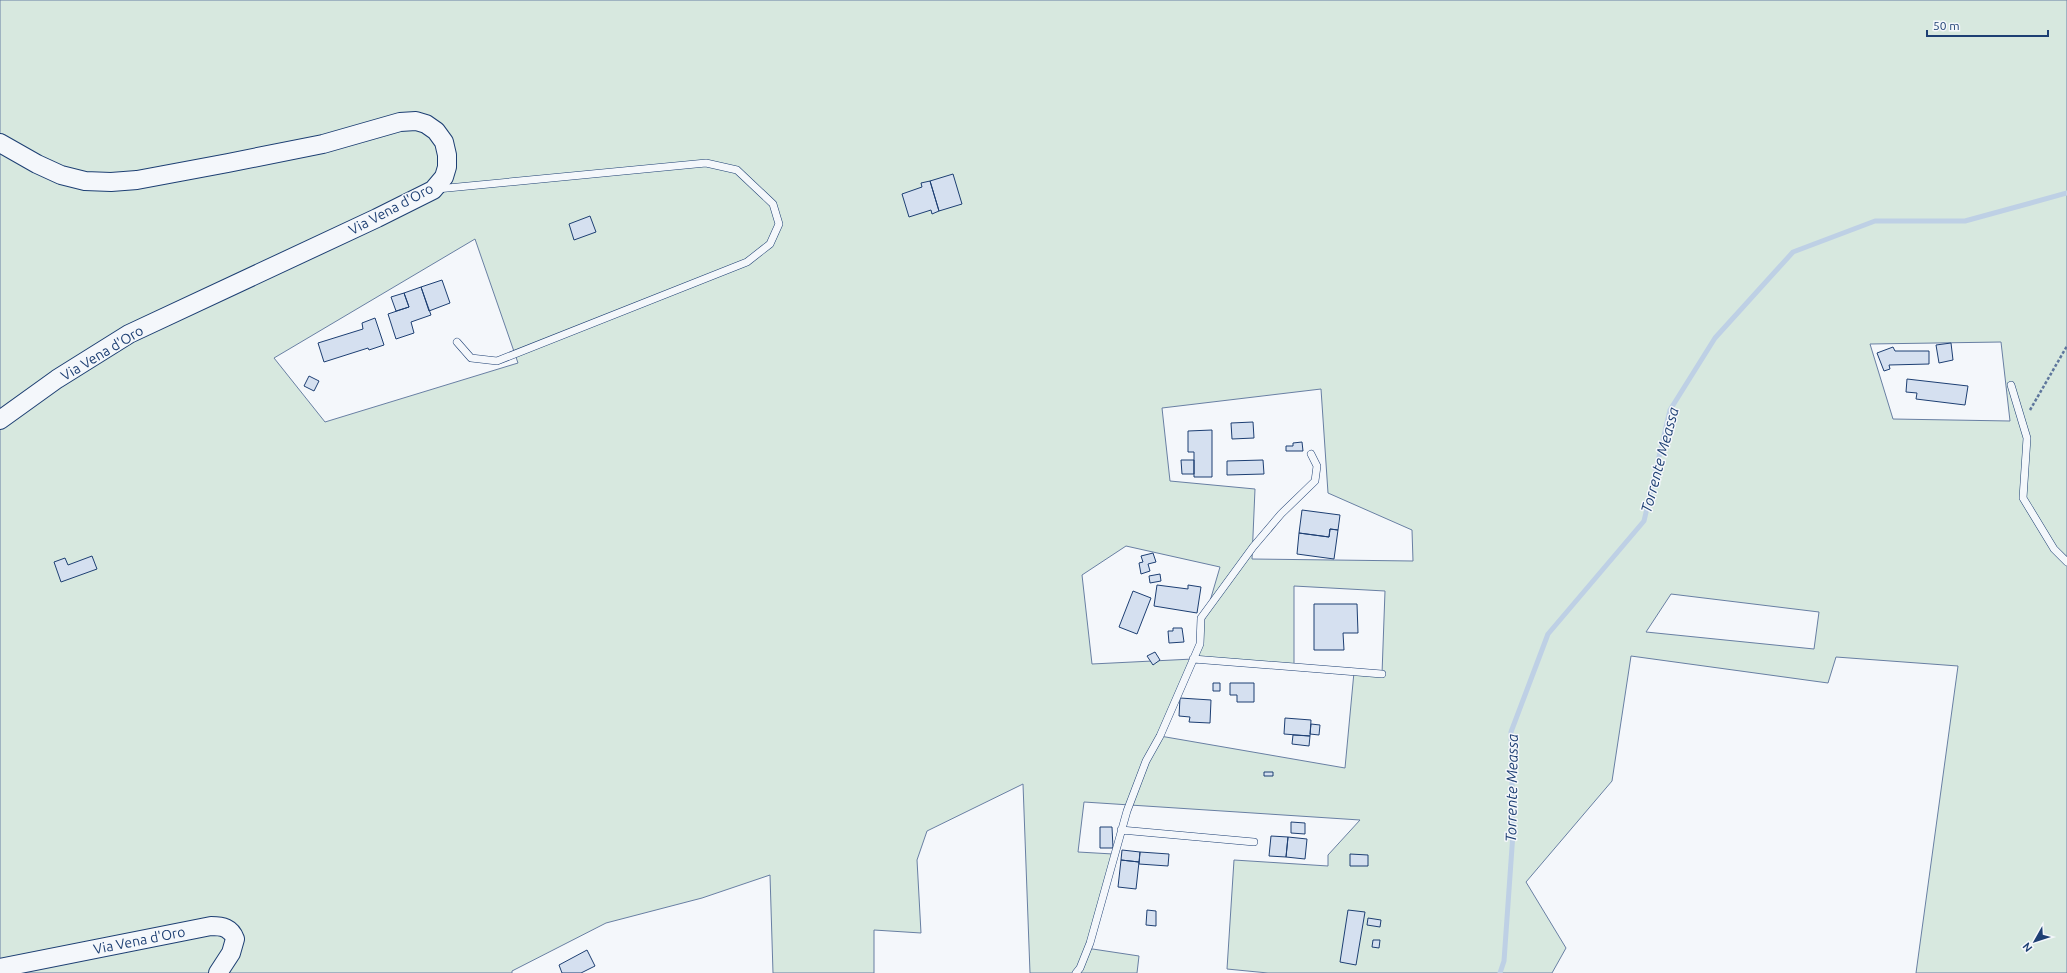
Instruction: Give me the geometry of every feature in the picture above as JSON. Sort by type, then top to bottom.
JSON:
[{"type":"street","name":"Via Vena d'Oro","points":[[0,143],[37,164],[62,175],[85,181],[111,182],[137,180],[228,164],[323,144],[400,122],[416,121],[426,124],[436,132],[444,142],[448,155],[448,167],[444,177],[433,190],[378,218],[128,334],[57,379],[0,420]]},
{"type":"street","name":"Via Vena d'Oro","points":[[0,968],[216,926],[227,928],[233,932],[235,939],[231,954],[218,973]]},
{"type":"lane","points":[[433,190],[706,162],[737,170],[773,204],[779,224],[770,244],[747,262],[497,361],[471,358],[457,342]]},
{"type":"lane","points":[[2011,385],[2027,438],[2023,498],[2054,549],[2067,562]]},
{"type":"lane","points":[[1076,973],[1080,968],[1090,943],[1121,830],[1146,761],[1160,736],[1200,644],[1202,618],[1253,547],[1281,514],[1315,481],[1317,466],[1311,454]]},
{"type":"lane","points":[[1193,659],[1382,674]]},
{"type":"lane","points":[[1121,830],[1254,842]]},
{"type":"path","points":[[2022,424],[2067,346]]},
{"type":"shaded area","points":[[0,0],[2067,0],[2067,973],[1916,973],[1958,666],[1836,657],[1828,683],[1631,656],[1612,781],[1526,882],[1566,948],[1552,973],[1268,973],[1227,969],[1234,860],[1328,866],[1328,855],[1360,820],[1084,802],[1078,852],[1113,854],[1086,948],[1139,956],[1137,973],[1030,973],[1023,784],[927,831],[917,860],[921,933],[874,930],[874,973],[773,973],[770,875],[702,898],[606,923],[512,971],[512,973],[0,973]],"holes":[[[475,239],[518,363],[325,422],[274,358]],[[2001,342],[2010,421],[1893,419],[1870,344]],[[1321,389],[1328,493],[1412,530],[1413,561],[1252,559],[1255,489],[1170,481],[1162,408]],[[1126,546],[1220,567],[1193,659],[1092,664],[1082,575]],[[1294,586],[1385,591],[1382,674],[1354,672],[1345,768],[1160,736],[1193,659],[1294,667]],[[1671,594],[1819,612],[1814,649],[1646,632]]]},
{"type":"building","points":[[953,174],[962,204],[939,211],[930,181]]},
{"type":"building","points":[[930,181],[939,211],[932,214],[931,210],[909,217],[902,194],[922,187],[921,183]]},
{"type":"building","points":[[590,216],[596,232],[574,240],[569,224]]},
{"type":"building","points":[[442,280],[450,303],[429,311],[421,287]]},
{"type":"building","points":[[421,287],[431,315],[411,322],[414,333],[396,339],[388,314],[409,307],[404,293]]},
{"type":"building","points":[[404,293],[409,307],[396,311],[391,297]]},
{"type":"building","points":[[375,318],[384,345],[369,350],[368,348],[324,362],[318,343],[363,329],[362,323]]},
{"type":"building","points":[[1951,343],[1953,360],[1939,363],[1936,345]]},
{"type":"building","points":[[1893,347],[1895,351],[1929,351],[1929,364],[1889,365],[1890,369],[1884,371],[1877,353]]},
{"type":"building","points":[[309,376],[319,381],[314,391],[304,386]]},
{"type":"building","points":[[1907,379],[1968,386],[1965,405],[1916,399],[1917,393],[1906,392]]},
{"type":"building","points":[[1253,422],[1254,438],[1232,439],[1231,423]]},
{"type":"building","points":[[1212,430],[1212,477],[1194,477],[1194,452],[1188,452],[1188,431]]},
{"type":"building","points":[[1302,442],[1303,451],[1286,451],[1286,446],[1293,446],[1293,443]]},
{"type":"building","points":[[1181,460],[1194,460],[1194,474],[1182,474]]},
{"type":"building","points":[[1263,460],[1264,474],[1227,475],[1227,461]]},
{"type":"building","points":[[1302,510],[1340,515],[1338,530],[1330,529],[1329,537],[1299,533]]},
{"type":"building","points":[[1330,529],[1338,530],[1334,559],[1297,554],[1299,533],[1329,537]]},
{"type":"building","points":[[1153,553],[1156,562],[1148,564],[1150,571],[1141,574],[1139,563],[1143,562],[1141,556]]},
{"type":"building","points":[[92,556],[97,569],[61,582],[54,562],[65,558],[68,565]]},
{"type":"building","points":[[1160,574],[1161,581],[1150,583],[1149,576]]},
{"type":"building","points":[[1157,585],[1188,589],[1188,585],[1201,587],[1197,613],[1154,606]]},
{"type":"building","points":[[1133,591],[1151,598],[1137,634],[1119,627]]},
{"type":"building","points":[[1314,604],[1357,604],[1358,633],[1343,633],[1344,650],[1314,650]]},
{"type":"building","points":[[1173,628],[1182,628],[1184,642],[1169,643],[1168,631],[1173,631]]},
{"type":"building","points":[[1155,652],[1160,660],[1153,665],[1147,656]]},
{"type":"building","points":[[1213,683],[1220,683],[1220,691],[1213,691]]},
{"type":"building","points":[[1230,683],[1254,683],[1254,702],[1237,702],[1237,695],[1230,695]]},
{"type":"building","points":[[1180,698],[1211,700],[1210,723],[1189,722],[1190,717],[1179,716]]},
{"type":"building","points":[[1285,718],[1311,720],[1310,736],[1284,734]]},
{"type":"building","points":[[1311,724],[1320,725],[1319,735],[1310,734]]},
{"type":"building","points":[[1293,735],[1310,736],[1309,746],[1292,744]]},
{"type":"building","points":[[1264,772],[1273,772],[1273,776],[1264,776]]},
{"type":"building","points":[[1291,822],[1305,823],[1305,834],[1291,833]]},
{"type":"building","points":[[1100,827],[1112,827],[1113,848],[1100,848]]},
{"type":"building","points":[[1271,836],[1288,837],[1286,857],[1269,856]]},
{"type":"building","points":[[1288,837],[1307,839],[1305,859],[1286,857]]},
{"type":"building","points":[[1122,850],[1140,852],[1139,862],[1121,860]]},
{"type":"building","points":[[1140,852],[1169,854],[1168,866],[1139,864]]},
{"type":"building","points":[[1350,854],[1368,855],[1368,866],[1350,866]]},
{"type":"building","points":[[1121,860],[1139,862],[1136,889],[1118,887]]},
{"type":"building","points":[[1147,910],[1156,911],[1156,926],[1146,925]]},
{"type":"building","points":[[1348,910],[1365,912],[1356,965],[1340,962]]},
{"type":"building","points":[[1368,918],[1381,920],[1380,927],[1367,925]]},
{"type":"building","points":[[1373,940],[1380,940],[1379,948],[1372,947]]},
{"type":"building","points":[[587,950],[595,966],[581,973],[562,973],[559,965]]},
{"type":"waterway","name":"Torrente Meassa","points":[[1500,973],[1504,961],[1513,833],[1511,732],[1548,634],[1644,521],[1670,410],[1715,338],[1793,252],[1875,221],[1965,221],[2067,193]]}]
